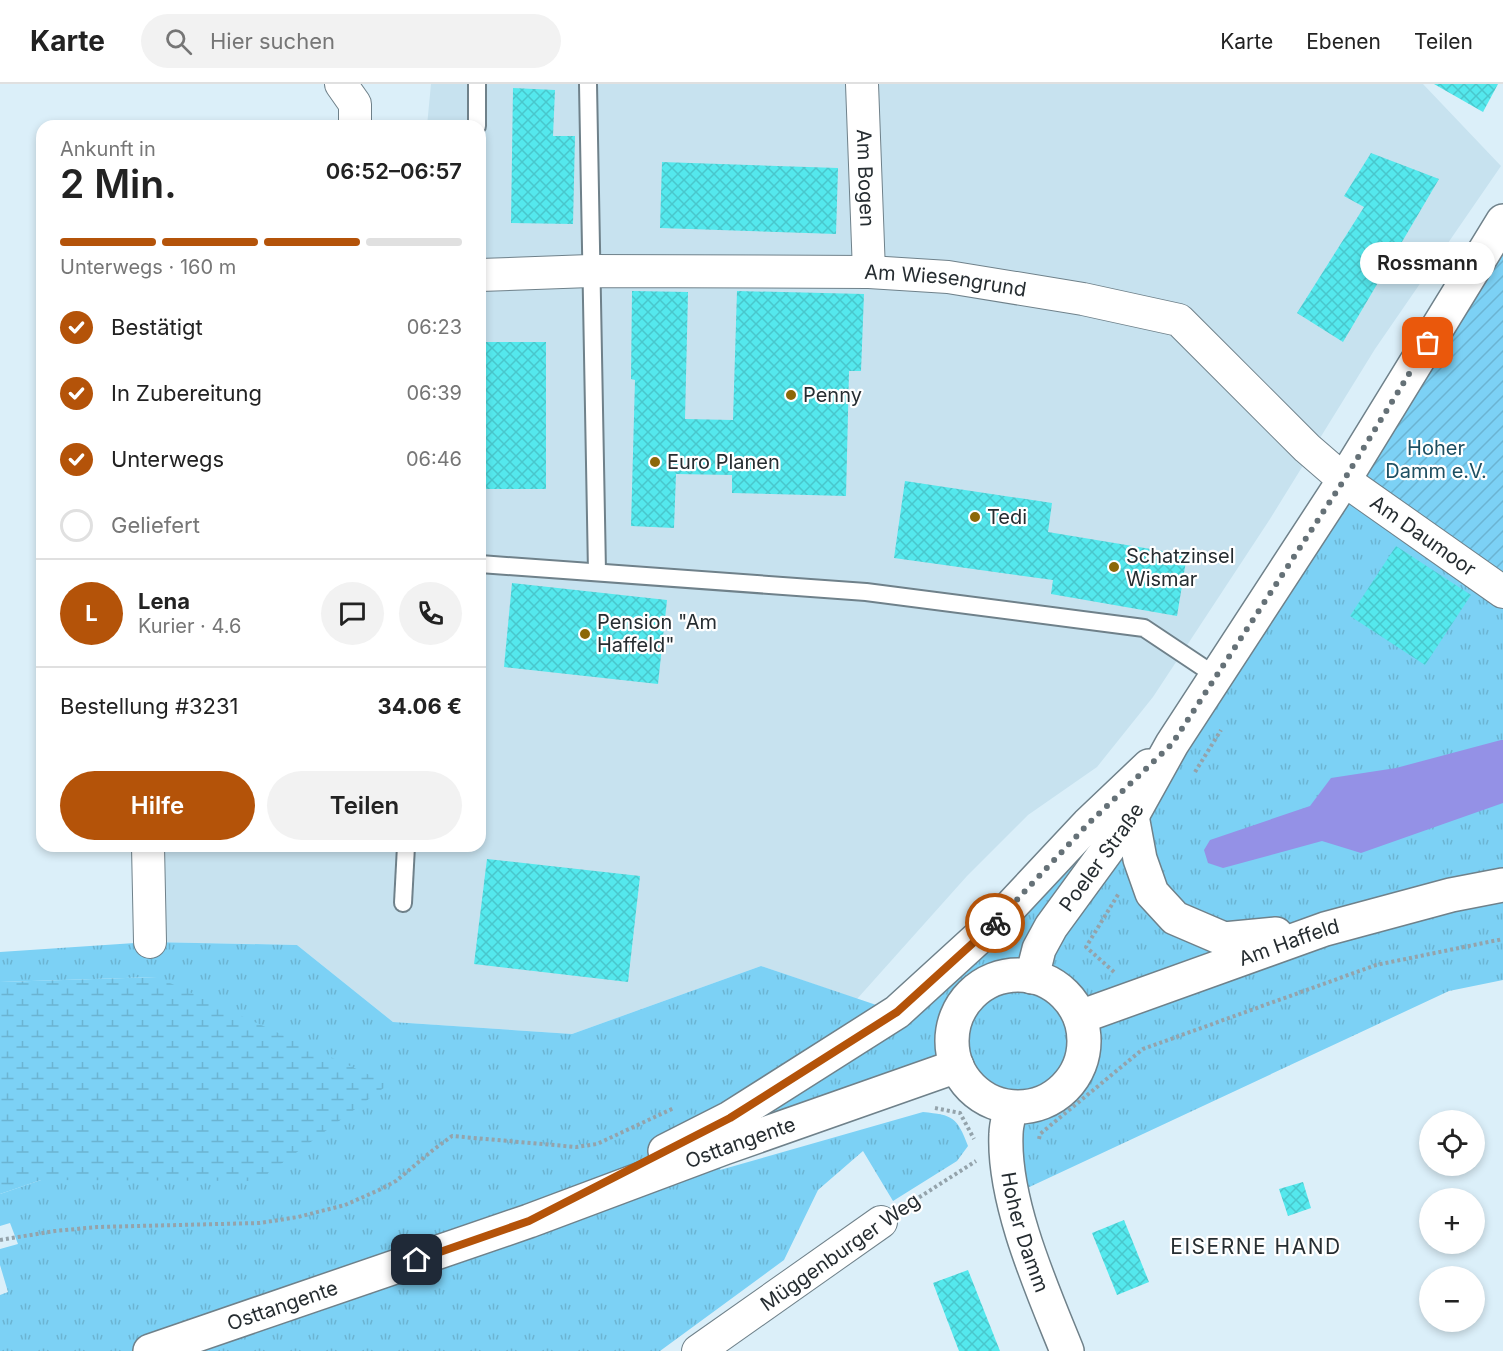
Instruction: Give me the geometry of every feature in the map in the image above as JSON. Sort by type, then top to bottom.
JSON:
[{"type":"main road","name":"Poeler Straße","points":[[1032,977],[1039,949],[1051,927],[1132,816],[1172,744],[1344,480],[1503,222]]},
{"type":"main road","points":[[529,1221],[730,1118],[897,1012],[1000,918],[1088,824],[1172,744]]},
{"type":"main road","points":[[1132,816],[1140,859],[1152,893],[1175,918],[1224,939],[1325,929]]},
{"type":"main road","name":"Am Haffeld","points":[[1080,1017],[1325,929],[1451,895],[1503,885]]},
{"type":"main road","points":[[1014,975],[1032,977],[1056,987],[1072,1002],[1080,1017],[1085,1043],[1080,1065],[1069,1084],[1053,1098],[1032,1106],[1011,1107],[990,1101],[972,1089],[957,1066],[952,1050],[953,1029],[960,1008],[974,991],[993,980],[1014,975]]},
{"type":"main road","name":"Osttangente","points":[[150,1351],[529,1221],[724,1148],[957,1066]]},
{"type":"main road","name":"Hoher Damm","points":[[1011,1107],[1006,1132],[1006,1159],[1012,1195],[1036,1273],[1067,1351]]},
{"type":"street","points":[[341,84],[356,104],[355,120]]},
{"type":"street","name":"Am Bogen","points":[[862,84],[869,272]]},
{"type":"street","name":"Am Wiesengrund","points":[[486,275],[590,272],[869,272],[948,277],[1083,299],[1179,320],[1307,448],[1344,480]]},
{"type":"street","name":"Am Daumoor","points":[[1344,480],[1503,592]]},
{"type":"street","points":[[148,852],[150,942]]},
{"type":"street","name":"Müggenburger Weg","points":[[698,1351],[881,1222]]},
{"type":"lane","points":[[477,84],[477,120]]},
{"type":"lane","points":[[588,84],[597,572]]},
{"type":"lane","points":[[486,564],[866,592],[1144,628],[1216,676]]},
{"type":"lane","points":[[403,903],[406,852]]},
{"type":"path","points":[[1038,1145],[1040,1134],[1143,1049],[1376,965],[1503,939]]},
{"type":"path","points":[[1086,947],[1118,975]]},
{"type":"path","points":[[0,1240],[97,1227],[260,1223],[298,1217],[345,1205],[379,1190],[396,1181],[452,1136],[576,1147],[597,1144],[680,1106]]},
{"type":"path","points":[[929,1107],[960,1113],[979,1148]]},
{"type":"path","name":"Müggenburger Weg","points":[[881,1222],[983,1156]]},
{"type":"shaded area","points":[[431,84],[1423,84],[1501,166],[1375,349],[1270,519],[1153,697],[1097,767],[1028,815],[967,876],[857,999],[761,966],[572,1034],[393,1022],[297,945],[150,942],[148,852],[486,852],[486,120],[428,120]]},
{"type":"shaded area","points":[[1503,740],[1503,803],[1361,853],[1322,841],[1223,868],[1208,863],[1204,850],[1210,840],[1310,806],[1331,778],[1396,768]]},
{"type":"green space","name":"Hoher Damm e.V.","points":[[1503,222],[1503,592],[1344,480]]},
{"type":"green space","points":[[1344,480],[1503,592],[1503,980],[1449,991],[1012,1195],[997,1115],[980,1107],[969,1097],[951,1069],[725,1148],[720,1170],[923,1112],[941,1114],[953,1119],[961,1129],[968,1146],[957,1161],[893,1201],[863,1151],[818,1190],[784,1260],[660,1351],[0,1351],[0,1295],[8,1292],[0,1265],[0,1249],[18,1244],[10,1223],[0,1226],[0,1194],[41,1180],[157,977],[0,982],[0,952],[150,942],[297,945],[393,1022],[572,1034],[761,966],[897,1012],[1172,744]]},
{"type":"green space","points":[[157,977],[389,1084],[258,1181],[41,1180],[0,1194],[0,982]]},
{"type":"building","points":[[1434,84],[1498,84],[1483,112]]},
{"type":"building","points":[[513,88],[555,90],[553,136],[575,136],[573,224],[511,223]]},
{"type":"building","points":[[1371,153],[1439,179],[1343,342],[1297,313],[1364,207],[1344,196]]},
{"type":"building","points":[[662,162],[838,168],[836,234],[660,228]]},
{"type":"building","name":"Penny","points":[[632,291],[688,292],[685,419],[733,420],[737,291],[864,294],[861,371],[849,371],[846,496],[732,493],[732,475],[676,474],[674,528],[631,526],[635,380],[631,379]]},
{"type":"building","points":[[486,342],[546,342],[546,489],[486,489]]},
{"type":"building","points":[[905,481],[1052,503],[1048,532],[1187,555],[1177,616],[1051,594],[1053,580],[894,558]]},
{"type":"building","points":[[1396,546],[1471,595],[1425,665],[1350,616]]},
{"type":"building","name":"Pension \"Am Haffeld\"","points":[[512,583],[667,600],[658,684],[504,667]]},
{"type":"building","points":[[487,859],[640,876],[628,982],[474,964]]},
{"type":"building","points":[[1303,1182],[1311,1208],[1288,1216],[1279,1189]]},
{"type":"building","points":[[1124,1220],[1149,1282],[1117,1295],[1092,1233]]},
{"type":"building","points":[[968,1270],[1000,1351],[959,1351],[933,1283]]},
{"type":"way so far","points":[[995,923],[1088,824],[1172,744],[1344,480],[1428,343]]},
{"type":"place","name":"Rossmann","points":[[1428,343]]},
{"type":"place","name":"Penny","points":[[791,395]]},
{"type":"place","name":"Euro Planen","points":[[655,462]]},
{"type":"place","name":"Tedi","points":[[975,517]]},
{"type":"place","name":"Schatzinsel Wismar","points":[[1114,567]]},
{"type":"place","name":"Pension \"Am Haffeld\"","points":[[585,634]]},
{"type":"district","name":"EISERNE HAND","points":[[1256,1247]]},
{"type":"route","points":[[417,1260],[529,1221],[730,1118],[897,1012],[995,923]]}]
